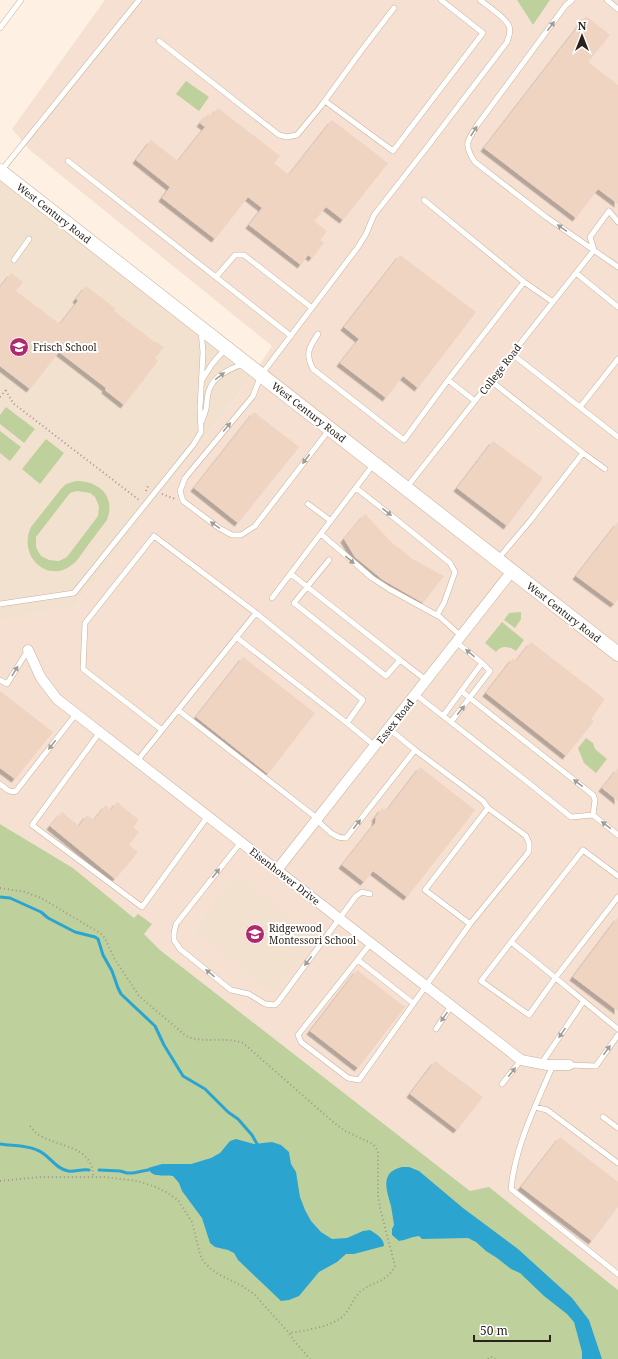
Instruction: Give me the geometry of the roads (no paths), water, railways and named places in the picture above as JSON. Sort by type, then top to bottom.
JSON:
[{"type":"main road","name":"West Century Road","points":[[0,172],[618,654]]},
{"type":"street","name":"Essex Road","points":[[278,870],[512,571]]},
{"type":"street","name":"Eisenhower Drive","points":[[28,650],[41,678],[57,699],[521,1060],[541,1064],[569,1065]]},
{"type":"lane","points":[[0,28],[21,0]]},
{"type":"lane","points":[[0,172],[139,0]]},
{"type":"lane","points":[[325,101],[393,151],[483,33],[441,0]]},
{"type":"lane","points":[[330,429],[255,526],[241,535],[232,535],[219,528],[183,501],[180,491],[185,478],[253,396],[261,375],[358,247],[366,234],[374,215],[507,42],[510,34],[510,26],[505,20],[480,0]]},
{"type":"lane","points":[[572,0],[478,124],[468,140],[468,151],[475,162],[496,179],[546,217],[618,267]]},
{"type":"lane","points":[[607,0],[618,9]]},
{"type":"lane","points":[[159,41],[279,134],[287,137],[297,134],[325,101],[394,8]]},
{"type":"lane","points":[[68,161],[291,336]]},
{"type":"lane","points":[[424,200],[524,282],[553,302]]},
{"type":"lane","points":[[594,250],[590,237],[609,211],[618,222]]},
{"type":"lane","points":[[14,260],[30,239]]},
{"type":"lane","name":"College Road","points":[[406,488],[594,250]]},
{"type":"lane","points":[[216,277],[235,255],[244,255],[312,308]]},
{"type":"lane","points":[[576,273],[618,307]]},
{"type":"lane","points":[[318,334],[310,348],[308,356],[313,369],[404,440],[448,380],[524,282]]},
{"type":"lane","points":[[0,604],[74,593],[193,445],[201,432],[201,382],[203,352],[201,328]]},
{"type":"lane","points":[[201,382],[212,364],[226,347]]},
{"type":"lane","points":[[512,354],[618,436]]},
{"type":"lane","points":[[580,407],[618,359]]},
{"type":"lane","points":[[200,424],[206,410],[209,391],[214,380],[235,366],[246,363]]},
{"type":"lane","points":[[448,380],[475,401]]},
{"type":"lane","points":[[491,381],[605,469]]},
{"type":"lane","points":[[497,560],[583,453]]},
{"type":"lane","points":[[272,598],[374,463]]},
{"type":"lane","points":[[356,488],[450,562],[455,572],[444,603],[437,615]]},
{"type":"lane","points":[[308,504],[331,521]]},
{"type":"lane","points":[[321,534],[372,578],[437,615],[458,639],[490,671],[451,722]]},
{"type":"lane","points":[[162,730],[83,669],[85,623],[154,536],[256,613],[363,700],[347,723]]},
{"type":"lane","points":[[329,560],[294,603],[386,676],[400,660]]},
{"type":"lane","points":[[291,574],[426,680]]},
{"type":"lane","points":[[137,761],[256,613]]},
{"type":"lane","points":[[236,637],[375,746]]},
{"type":"lane","points":[[0,680],[7,684],[28,650]]},
{"type":"lane","points":[[443,716],[482,663]]},
{"type":"lane","points":[[462,691],[594,795],[593,815]]},
{"type":"lane","points":[[415,694],[571,817],[593,815],[618,835]]},
{"type":"lane","points":[[178,710],[318,819],[335,836],[339,838],[346,838],[415,750]]},
{"type":"lane","points":[[0,784],[11,791],[16,791],[76,714]]},
{"type":"lane","points":[[371,943],[298,1035],[301,1042],[348,1078],[359,1080],[470,924],[527,854],[530,847],[530,843],[526,836],[488,808],[483,801],[388,728]]},
{"type":"lane","points":[[100,732],[32,825],[142,907],[208,816]]},
{"type":"lane","points":[[470,924],[425,890],[488,808]]},
{"type":"lane","points":[[241,842],[176,924],[174,940],[180,949],[231,990],[249,994],[265,1004],[275,1005],[359,893],[365,892],[370,894]]},
{"type":"lane","points":[[618,876],[583,850],[482,981],[529,1015],[556,977],[618,897]]},
{"type":"lane","points":[[511,942],[556,977],[583,1002],[618,1028]]},
{"type":"lane","points":[[358,960],[414,1003]]},
{"type":"lane","points":[[541,1064],[583,1002]]},
{"type":"lane","points":[[436,1029],[452,1006]]},
{"type":"lane","points":[[569,1065],[596,1066],[618,1035]]},
{"type":"lane","points":[[502,1084],[521,1060]]},
{"type":"lane","points":[[553,1065],[528,1124],[512,1171],[511,1189],[618,1274]]},
{"type":"lane","points":[[535,1107],[547,1110],[618,1163]]},
{"type":"lane","points":[[603,1117],[618,1128]]},
{"type":"water","points":[[236,1139],[254,1144],[272,1142],[281,1145],[289,1152],[291,1164],[296,1172],[300,1197],[305,1210],[311,1221],[321,1232],[332,1239],[347,1238],[363,1231],[370,1230],[381,1238],[384,1246],[354,1254],[346,1254],[337,1262],[319,1272],[299,1296],[281,1301],[238,1260],[234,1253],[215,1247],[210,1243],[202,1218],[173,1176],[155,1175],[148,1168],[162,1164],[191,1164],[211,1158],[220,1153],[230,1141]]},
{"type":"water","points":[[409,1167],[419,1171],[463,1208],[518,1249],[572,1298],[589,1320],[602,1359],[582,1359],[582,1352],[574,1322],[567,1314],[544,1296],[520,1273],[511,1269],[476,1242],[468,1238],[422,1239],[419,1236],[399,1241],[392,1235],[394,1225],[386,1182],[390,1173],[395,1169]]},
{"type":"waterway","points":[[0,897],[10,898],[41,912],[48,918],[75,932],[98,939],[103,955],[112,971],[121,994],[155,1026],[164,1045],[183,1076],[205,1089],[228,1112],[238,1119],[252,1135],[257,1144]]},
{"type":"waterway","points":[[0,1144],[33,1148],[41,1152],[63,1170],[89,1170]]},
{"type":"waterway","points":[[99,1170],[120,1171],[127,1173],[148,1170]]},
{"type":"place","name":"Frisch School","points":[[19,347]]},
{"type":"place","name":"Ridgewood Montessori School","points":[[255,934]]}]
